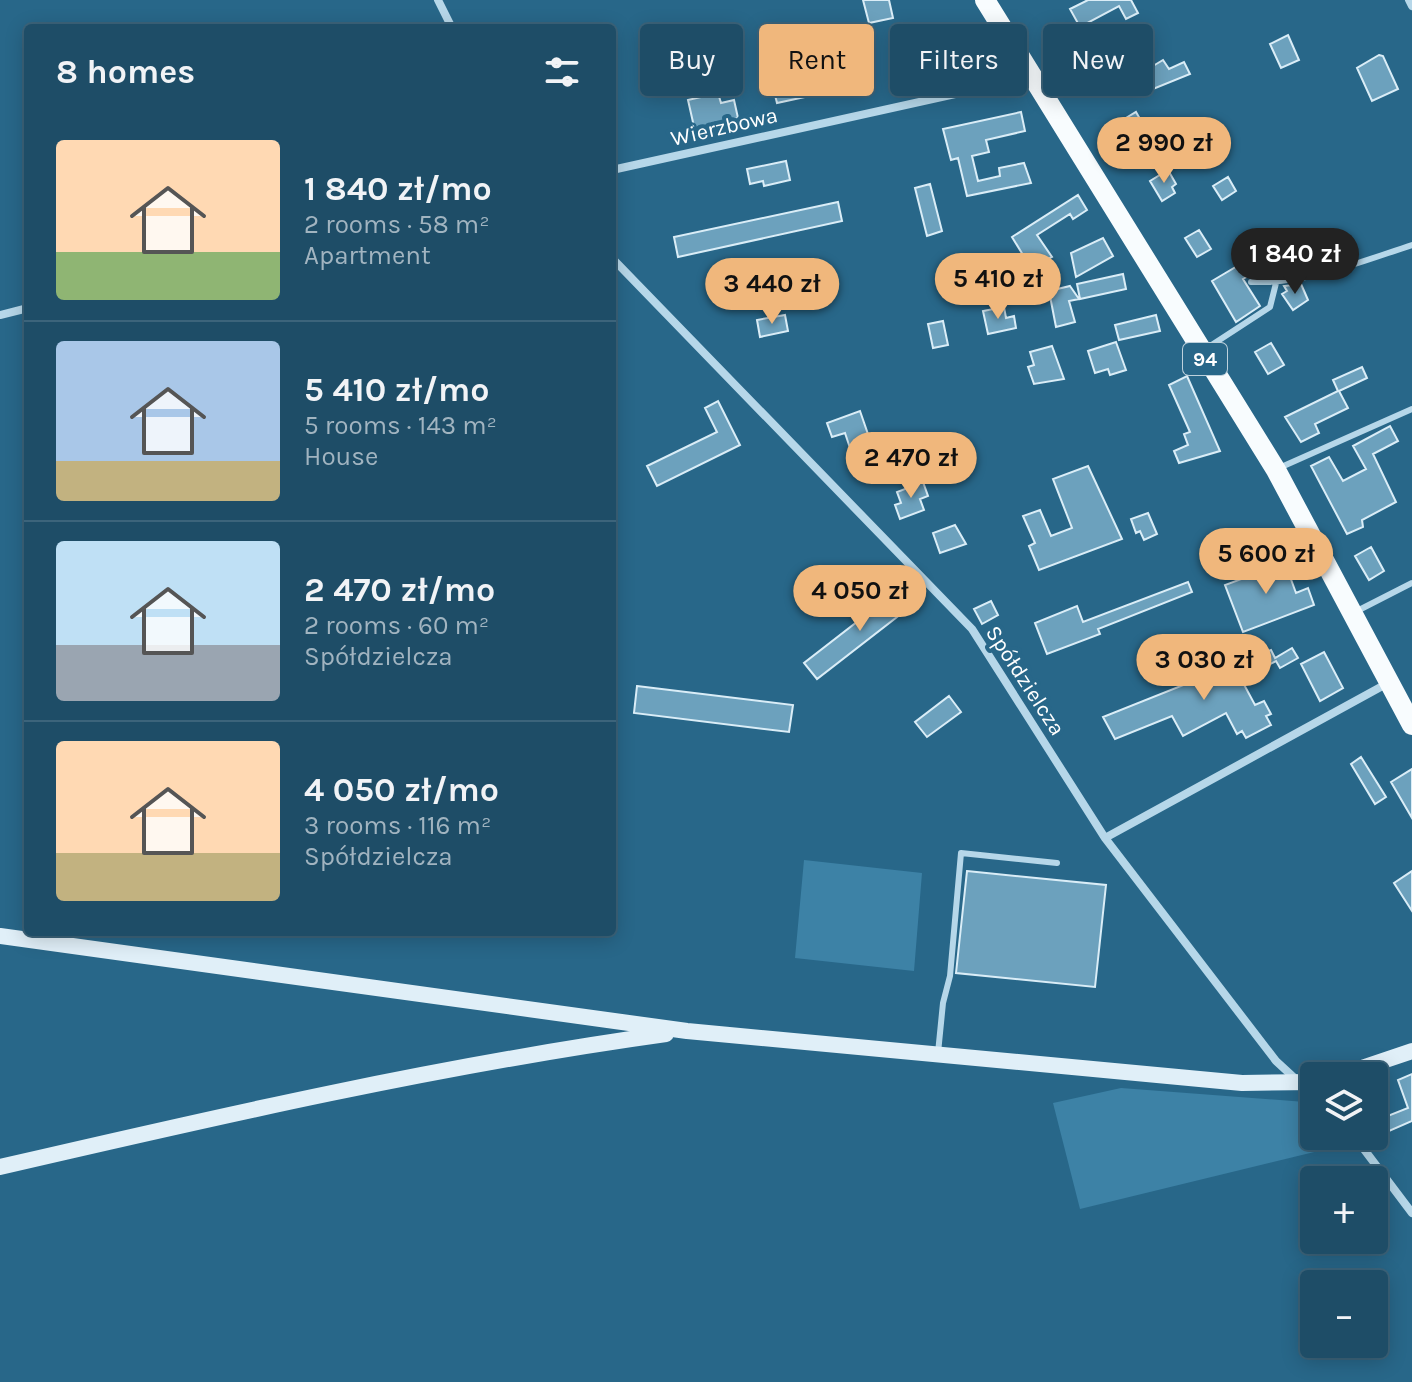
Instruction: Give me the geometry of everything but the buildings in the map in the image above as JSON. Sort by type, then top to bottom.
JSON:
[{"type":"main road","name":"94","points":[[985,0],[1276,470],[1350,614],[1412,725]]},
{"type":"main road","points":[[0,936],[687,1031],[938,1057],[1300,1087]]},
{"type":"main road","points":[[562,1049],[574,1033],[571,1015]]},
{"type":"main road","points":[[0,1167],[181,1125],[562,1049],[687,1031]]},
{"type":"main road","points":[[1379,1062],[1412,1051]]},
{"type":"street","points":[[438,0],[450,24]]},
{"type":"street","points":[[1409,0],[1412,6]]},
{"type":"street","name":"Wierzbowa","points":[[616,169],[1032,77]]},
{"type":"street","name":"Spółdzielcza","points":[[616,262],[972,629],[1105,838],[1276,1061],[1300,1080]]},
{"type":"street","points":[[0,315],[24,309]]},
{"type":"street","points":[[1105,838],[1388,683]]},
{"type":"street","points":[[1365,1150],[1412,1213]]},
{"type":"lane","points":[[1251,282],[1276,283],[1343,267],[1412,245]]},
{"type":"lane","points":[[1201,352],[1270,307],[1276,283]]},
{"type":"lane","points":[[1276,470],[1412,409]]},
{"type":"lane","points":[[1350,614],[1412,583]]},
{"type":"lane","points":[[938,1057],[943,1003],[950,976],[961,853],[1057,863]]},
{"type":"shaded area","points":[[804,860],[922,873],[914,971],[795,958]]},
{"type":"shaded area","points":[[1121,1088],[1300,1102],[1300,1150],[1322,1150],[1080,1209],[1053,1103]]}]
